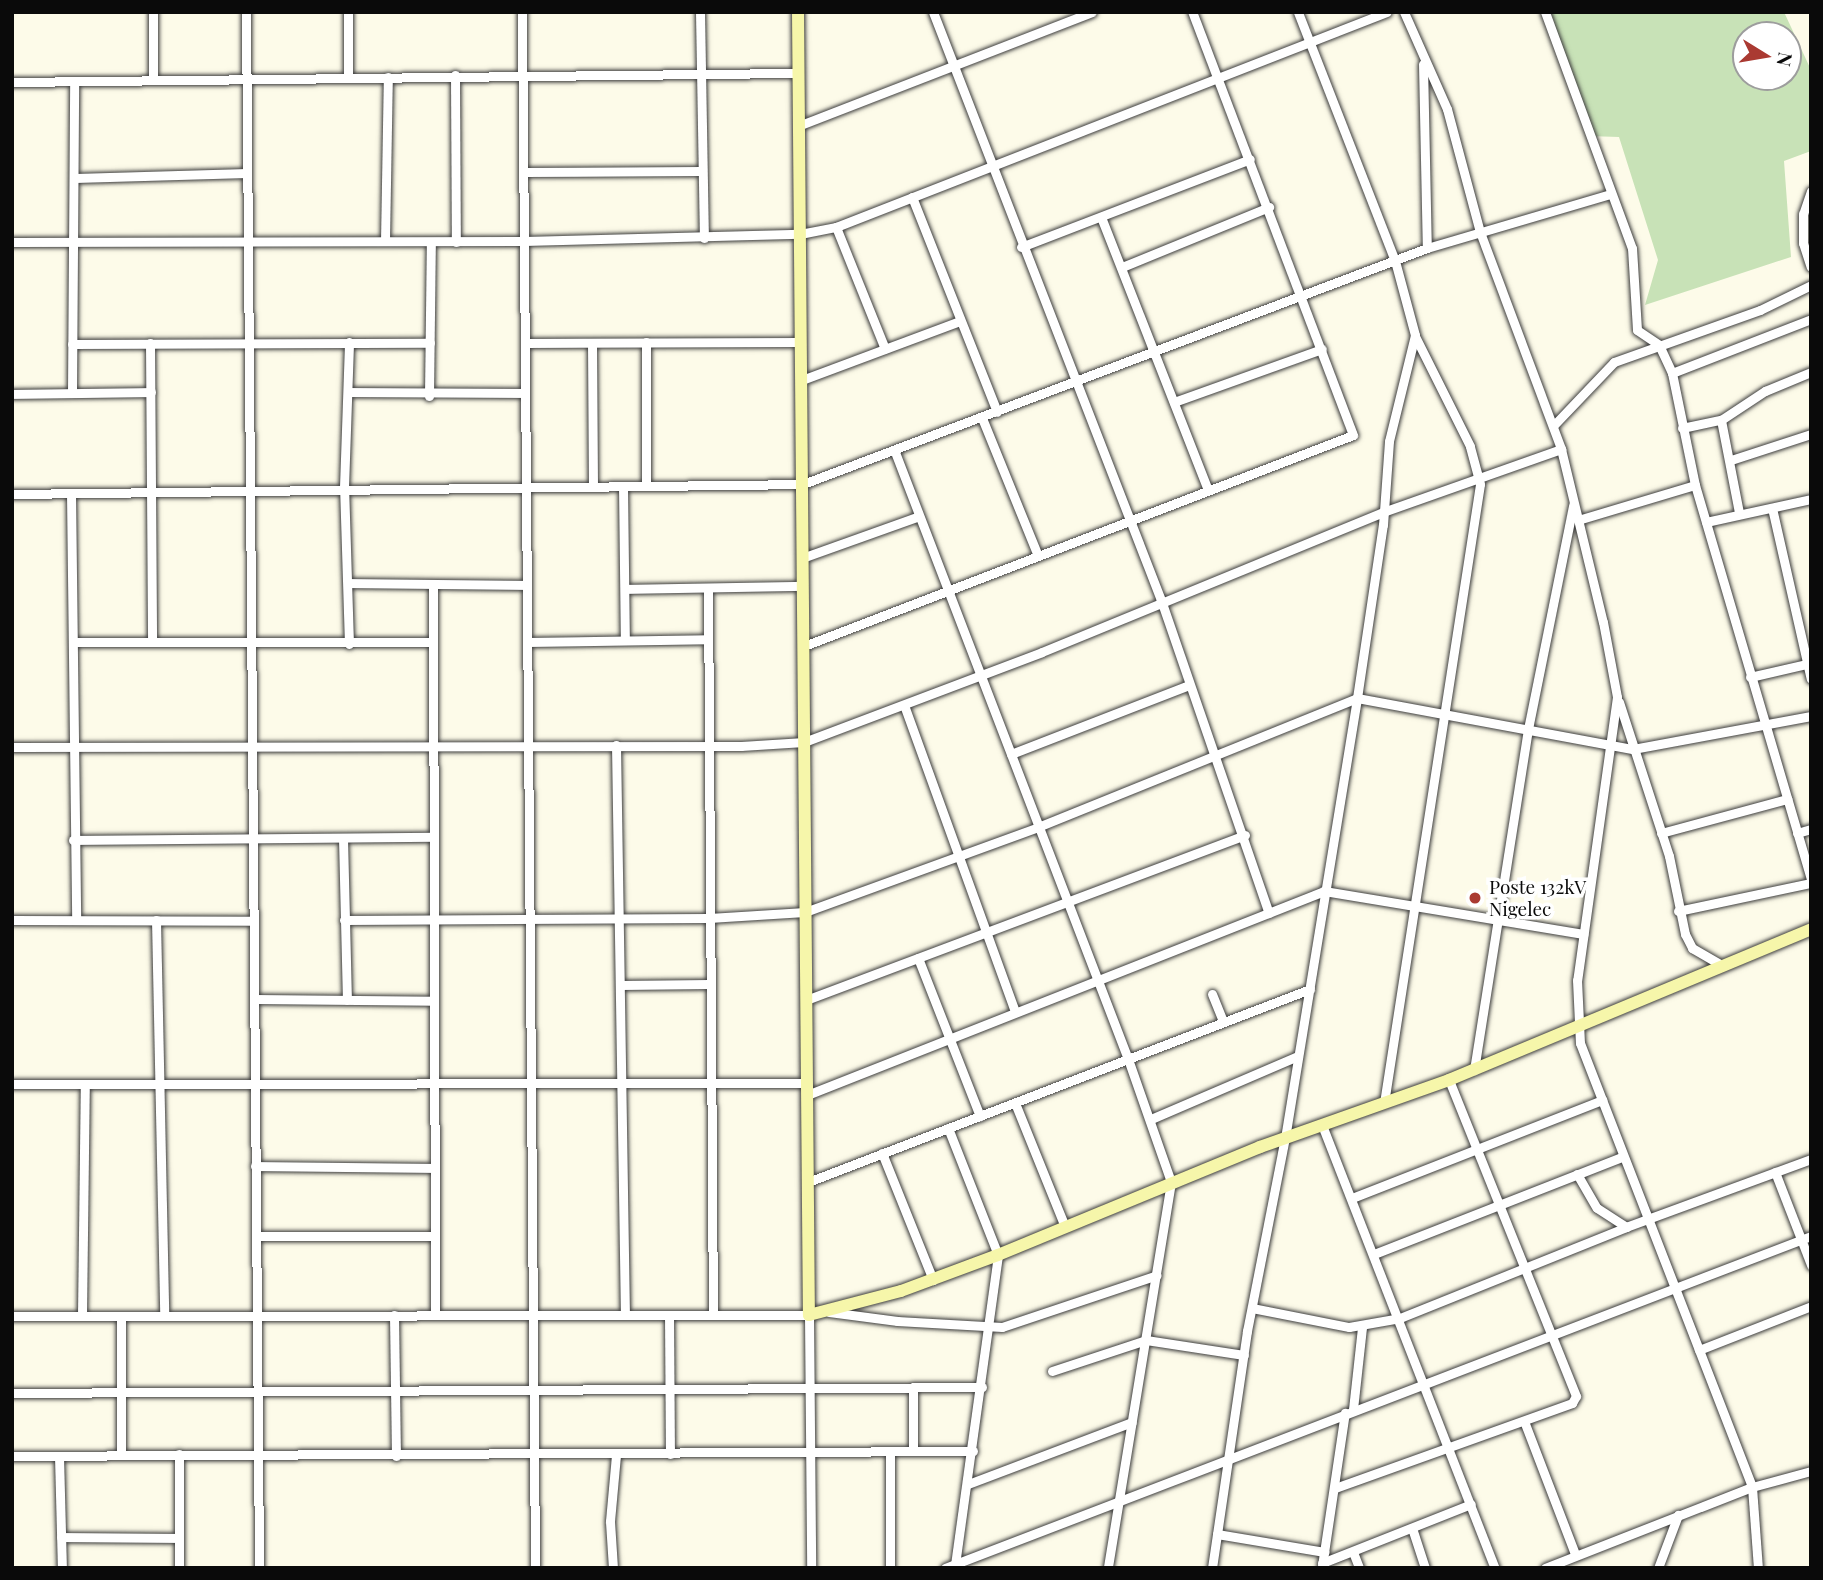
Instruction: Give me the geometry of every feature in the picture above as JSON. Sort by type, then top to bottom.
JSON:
[{"type":"street","points":[[153,12],[153,80]]},
{"type":"street","points":[[246,12],[259,1568]]},
{"type":"street","points":[[348,12],[348,78]]},
{"type":"street","points":[[523,12],[535,1568]]},
{"type":"street","points":[[700,12],[704,238]]},
{"type":"street","points":[[797,12],[811,1568]]},
{"type":"street","points":[[933,12],[1021,247],[1161,600],[1269,913]]},
{"type":"street","points":[[798,126],[954,68],[1092,12]]},
{"type":"street","points":[[804,646],[1353,435],[1303,296],[1192,12]]},
{"type":"street","points":[[1298,12],[1395,261],[1415,335],[1480,477],[1384,1103]]},
{"type":"street","points":[[12,242],[456,242],[800,234],[836,227],[1387,12]]},
{"type":"street","points":[[1404,12],[1453,127],[1480,232],[1553,426],[1574,500],[1617,697],[1661,834],[1678,911],[1692,948],[1723,966]]},
{"type":"street","points":[[1545,12],[1635,263],[1637,330],[1659,345],[1672,373],[1695,485],[1811,881],[1678,911]]},
{"type":"street","points":[[1423,61],[1427,248]]},
{"type":"street","points":[[12,82],[247,82],[455,75],[798,73]]},
{"type":"street","points":[[455,75],[456,242]]},
{"type":"street","points":[[385,240],[388,77]]},
{"type":"street","points":[[72,393],[74,81]]},
{"type":"street","points":[[1021,247],[1250,159]]},
{"type":"street","points":[[524,172],[702,171]]},
{"type":"street","points":[[75,178],[247,173]]},
{"type":"street","points":[[1811,191],[1803,214],[1803,243],[1811,267]]},
{"type":"street","points":[[12,494],[344,487],[803,484],[895,452],[1427,248],[1610,194]]},
{"type":"street","points":[[912,197],[997,412]]},
{"type":"street","points":[[1122,267],[1269,207]]},
{"type":"street","points":[[1101,216],[1208,490]]},
{"type":"street","points":[[836,227],[885,349]]},
{"type":"street","points":[[429,396],[431,242]]},
{"type":"street","points":[[1553,426],[1614,362],[1760,310],[1811,285]]},
{"type":"street","points":[[1672,373],[1811,319]]},
{"type":"street","points":[[802,380],[960,321]]},
{"type":"street","points":[[1212,1568],[1226,1461],[1285,1138],[1357,698],[1383,512],[1389,441],[1415,335]]},
{"type":"street","points":[[349,342],[344,487],[349,644]]},
{"type":"street","points":[[646,342],[646,485]]},
{"type":"street","points":[[524,343],[801,342]]},
{"type":"street","points":[[72,344],[430,343]]},
{"type":"street","points":[[592,343],[593,486]]},
{"type":"street","points":[[150,344],[152,641]]},
{"type":"street","points":[[1174,402],[1322,349]]},
{"type":"street","points":[[1682,428],[1721,420],[1765,391],[1811,372]]},
{"type":"street","points":[[12,394],[151,392]]},
{"type":"street","points":[[348,392],[429,396],[525,393]]},
{"type":"street","points":[[982,418],[1038,556]]},
{"type":"street","points":[[1721,420],[1731,460],[1739,513]]},
{"type":"street","points":[[1731,460],[1811,433]]},
{"type":"street","points":[[12,747],[432,747],[804,742],[981,675],[1383,512],[1560,449]]},
{"type":"street","points":[[895,452],[1151,1119],[1171,1182],[1108,1568]]},
{"type":"street","points":[[1578,520],[1695,485]]},
{"type":"street","points":[[623,486],[625,640]]},
{"type":"street","points":[[71,493],[76,919]]},
{"type":"street","points":[[1706,522],[1811,499]]},
{"type":"street","points":[[1474,1070],[1528,729],[1574,500]]},
{"type":"street","points":[[1772,508],[1811,679]]},
{"type":"street","points":[[802,558],[919,516]]},
{"type":"street","points":[[348,583],[527,586]]},
{"type":"street","points":[[433,584],[435,1315]]},
{"type":"street","points":[[625,589],[803,586]]},
{"type":"street","points":[[708,588],[709,1083],[713,1315]]},
{"type":"street","points":[[527,642],[708,639]]},
{"type":"street","points":[[73,642],[432,642]]},
{"type":"street","points":[[1750,677],[1809,664]]},
{"type":"street","points":[[1012,754],[1189,685]]},
{"type":"street","points":[[1617,697],[1583,934],[1577,1027],[1622,1157],[1676,1288],[1752,1487],[1758,1568]]},
{"type":"street","points":[[344,920],[709,918],[805,912],[1217,758],[1357,698],[1633,749],[1811,716]]},
{"type":"street","points":[[904,705],[1015,1011]]},
{"type":"street","points":[[616,745],[625,1315]]},
{"type":"street","points":[[1661,834],[1787,799]]},
{"type":"street","points":[[1797,833],[1811,829]]},
{"type":"street","points":[[806,1000],[1244,835]]},
{"type":"street","points":[[73,840],[252,836],[432,837]]},
{"type":"street","points":[[343,838],[346,1000]]},
{"type":"street","points":[[12,1084],[531,1081],[709,1083],[807,1089],[950,1037],[1324,891],[1583,934]]},
{"type":"street","points":[[12,920],[254,922]]},
{"type":"street","points":[[156,920],[164,1316]]},
{"type":"street","points":[[12,1316],[713,1315],[808,1314],[824,1311],[933,1280],[998,1255],[1171,1182],[1474,1070],[1811,929]]},
{"type":"street","points":[[918,958],[980,1116]]},
{"type":"street","points":[[621,985],[709,984]]},
{"type":"street","points":[[808,1182],[1310,989]]},
{"type":"street","points":[[1212,994],[1223,1021]]},
{"type":"street","points":[[255,999],[434,1000]]},
{"type":"street","points":[[1151,1119],[1298,1056]]},
{"type":"street","points":[[1335,1488],[1572,1403],[1576,1396],[1479,1147],[1449,1080]]},
{"type":"street","points":[[82,1316],[85,1084]]},
{"type":"street","points":[[1352,1198],[1602,1100]]},
{"type":"street","points":[[1015,1102],[1065,1227]]},
{"type":"street","points":[[1322,1125],[1426,1382],[1495,1568]]},
{"type":"street","points":[[948,1128],[998,1255],[982,1387],[955,1566]]},
{"type":"street","points":[[882,1153],[933,1280]]},
{"type":"street","points":[[1374,1254],[1622,1157]]},
{"type":"street","points":[[1252,1308],[1362,1327],[1400,1318],[1626,1227],[1811,1159]]},
{"type":"street","points":[[255,1166],[435,1168]]},
{"type":"street","points":[[1775,1172],[1811,1265]]},
{"type":"street","points":[[1577,1174],[1597,1208],[1626,1227]]},
{"type":"street","points":[[256,1236],[434,1236]]},
{"type":"street","points":[[945,1568],[1118,1505],[1349,1411],[1811,1236]]},
{"type":"street","points":[[824,1311],[990,1328],[1022,1324],[1157,1275]]},
{"type":"street","points":[[1699,1350],[1811,1306]]},
{"type":"street","points":[[394,1315],[396,1455]]},
{"type":"street","points":[[669,1315],[670,1454]]},
{"type":"street","points":[[121,1316],[121,1454]]},
{"type":"street","points":[[1322,1565],[1362,1327]]},
{"type":"street","points":[[1052,1371],[1146,1340],[1244,1355]]},
{"type":"street","points":[[913,1387],[913,1451]]},
{"type":"street","points":[[12,1393],[259,1394],[533,1389],[982,1387]]},
{"type":"street","points":[[1524,1421],[1575,1554]]},
{"type":"street","points":[[968,1484],[1132,1422]]},
{"type":"street","points":[[890,1451],[890,1568]]},
{"type":"street","points":[[12,1456],[260,1454],[534,1457],[973,1451]]},
{"type":"street","points":[[179,1454],[179,1568]]},
{"type":"street","points":[[613,1568],[610,1521],[616,1455]]},
{"type":"street","points":[[59,1456],[62,1568]]},
{"type":"street","points":[[1545,1568],[1575,1554],[1752,1487],[1811,1471]]},
{"type":"street","points":[[1322,1565],[1471,1504]]},
{"type":"street","points":[[1658,1568],[1678,1515]]},
{"type":"street","points":[[1412,1528],[1425,1568]]},
{"type":"street","points":[[1217,1534],[1324,1552]]},
{"type":"street","points":[[61,1537],[179,1538]]},
{"type":"street","points":[[1353,1552],[1359,1568]]},
{"type":"green space","points":[[1551,12],[1784,12],[1788,21],[1732,21],[1732,91],[1802,91],[1802,51],[1811,70],[1811,151],[1784,161],[1791,257],[1645,305],[1658,260],[1619,137],[1588,136]]},
{"type":"place","name":"Poste 132kV Nigelec","points":[[1475,898]]}]
